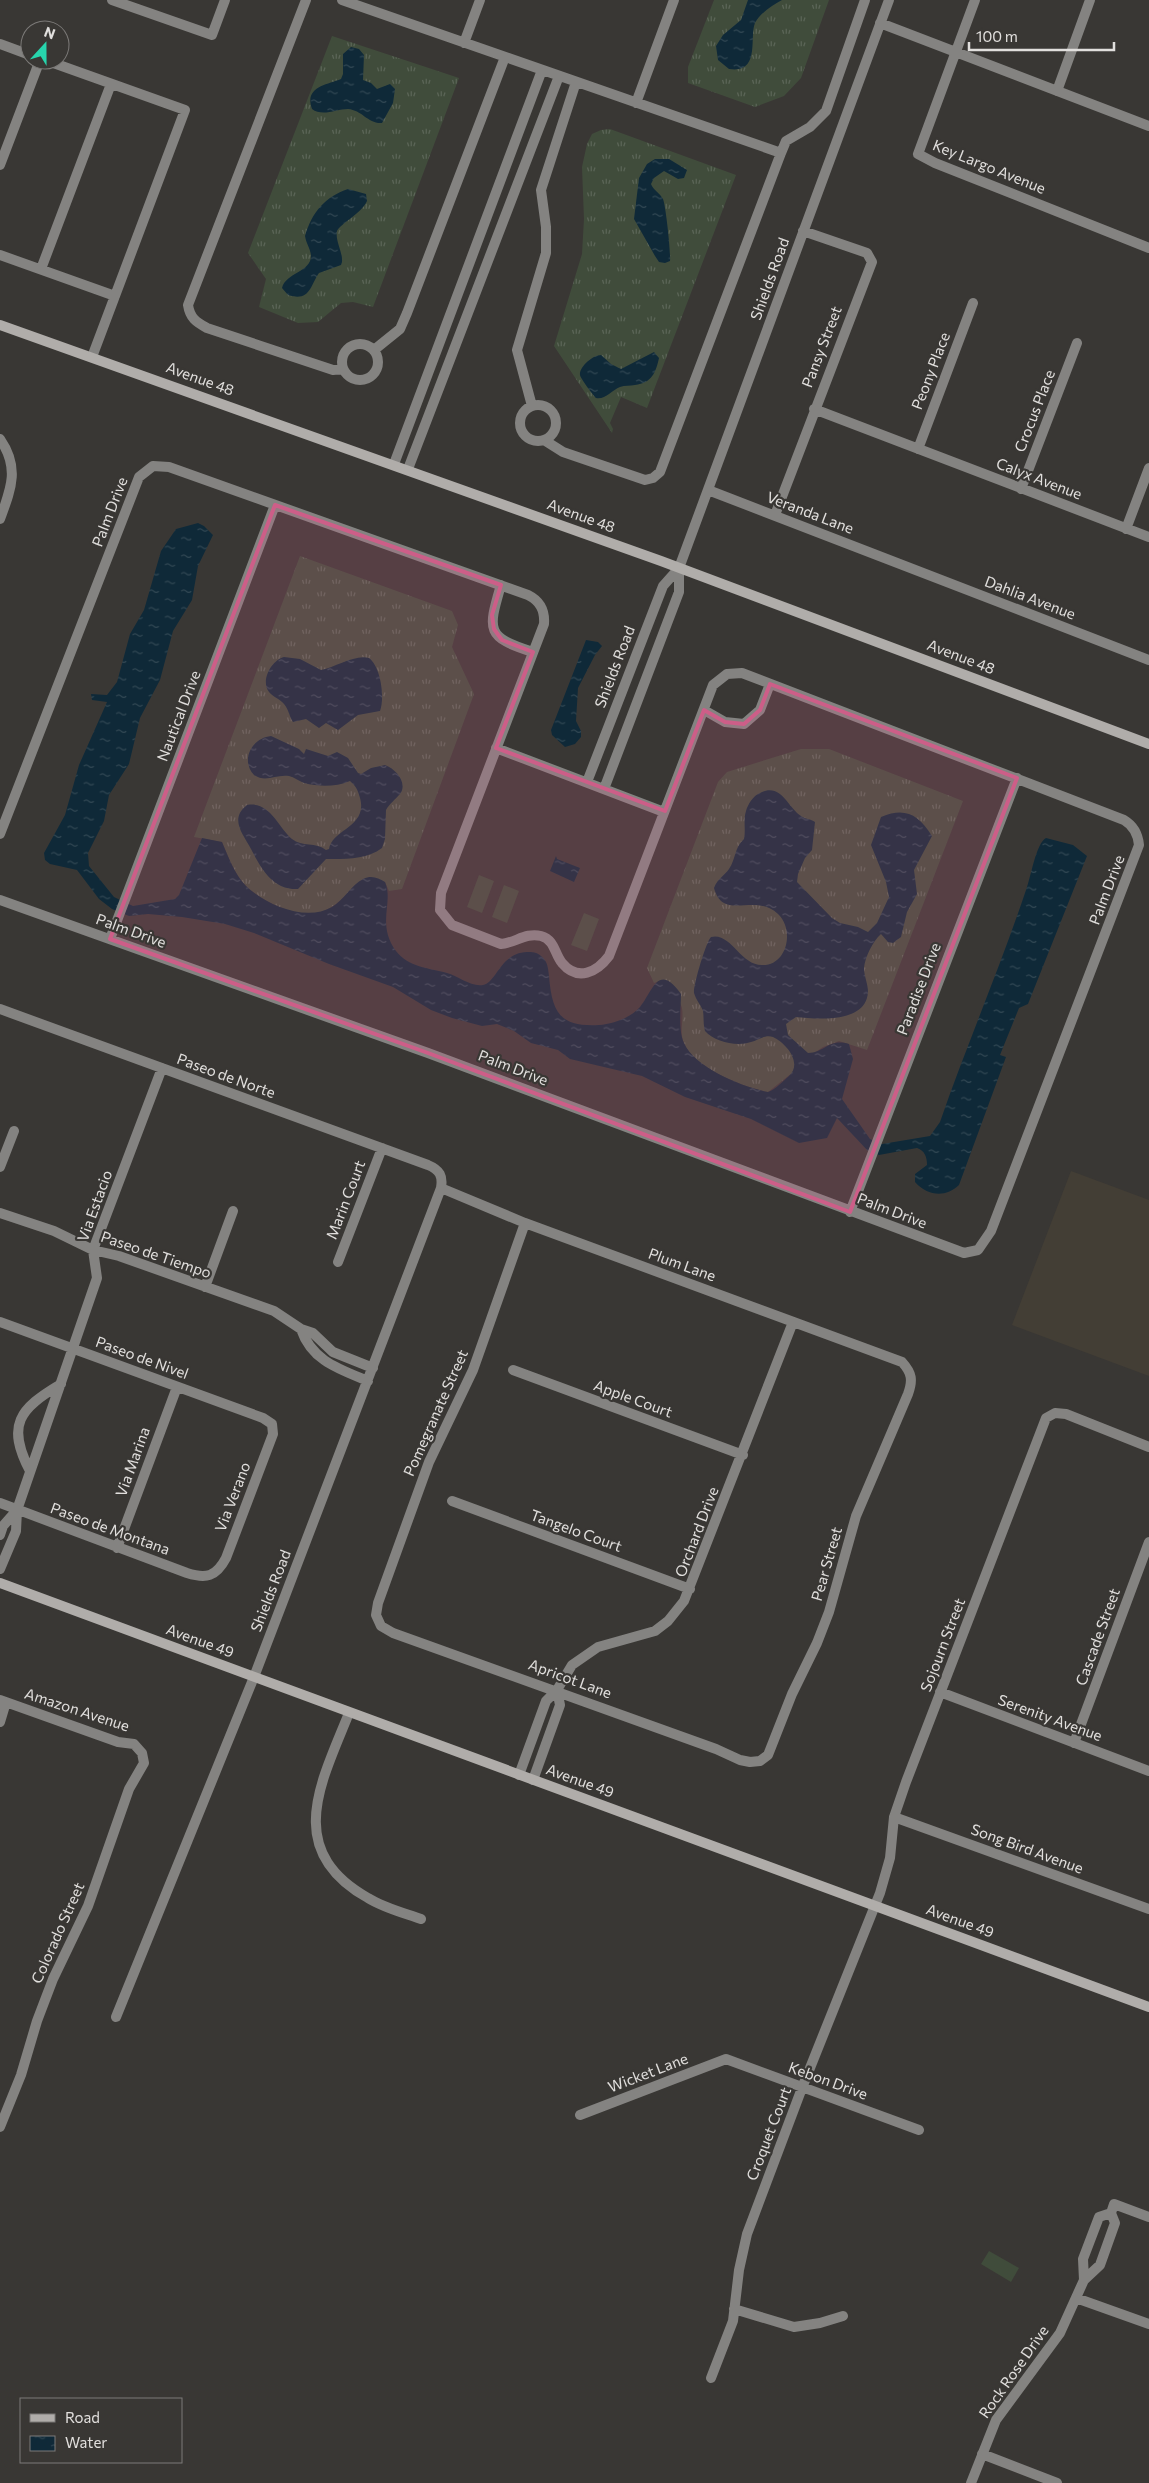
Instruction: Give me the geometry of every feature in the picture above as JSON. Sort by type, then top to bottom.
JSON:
[{"type":"street","points":[[112,0],[140,5],[212,35],[225,0]]},
{"type":"street","points":[[306,0],[188,305],[189,313],[194,321],[207,328],[333,370],[344,369]]},
{"type":"street","points":[[342,0],[781,153]]},
{"type":"street","points":[[464,42],[480,0]]},
{"type":"street","points":[[636,103],[674,0]]},
{"type":"street","points":[[544,440],[553,432],[555,420],[553,415],[544,407],[532,406],[520,418],[521,429],[528,438],[544,440],[563,452],[645,480],[653,478],[660,472],[786,141],[810,127],[826,111],[865,0]]},
{"type":"street","name":"Shields Road","points":[[604,789],[679,592],[679,568],[889,0]]},
{"type":"street","points":[[956,52],[975,0]]},
{"type":"street","points":[[1057,91],[1090,0]]},
{"type":"street","points":[[880,23],[1149,126]]},
{"type":"street","points":[[0,44],[20,51]]},
{"type":"street","name":"Key Largo Avenue","points":[[956,52],[918,154],[935,164],[1149,248]]},
{"type":"street","points":[[374,350],[400,329],[505,57]]},
{"type":"street","points":[[70,69],[185,110],[92,357]]},
{"type":"street","points":[[0,165],[36,70]]},
{"type":"street","points":[[394,464],[542,70]]},
{"type":"street","points":[[408,469],[559,76]]},
{"type":"street","points":[[532,406],[517,350],[546,253],[546,227],[541,190],[576,82]]},
{"type":"street","points":[[41,269],[111,84]]},
{"type":"street","name":"Pansy Street","points":[[774,516],[872,262],[867,253],[803,231]]},
{"type":"street","points":[[0,255],[115,296]]},
{"type":"street","name":"Peony Place","points":[[918,449],[973,303]]},
{"type":"street","name":"Avenue 48","points":[[0,326],[408,469],[1149,744]]},
{"type":"street","points":[[359,343],[374,350],[378,362],[377,368],[370,377],[358,380],[347,374],[342,358],[348,348],[359,343]]},
{"type":"street","name":"Crocus Place","points":[[1021,489],[1077,343]]},
{"type":"street","name":"Calyx Avenue","points":[[814,410],[1149,537]]},
{"type":"street","points":[[0,440],[8,451],[13,470],[11,488],[0,519]]},
{"type":"street","name":"Palm Drive","points":[[0,834],[139,477],[153,466],[169,467],[502,585],[534,598],[543,610],[544,624],[534,652],[441,893],[440,910],[452,925],[501,944],[524,936],[540,936],[552,942],[561,962],[568,968],[585,974],[594,972],[602,966],[609,956],[713,685],[727,674],[742,673],[1124,820],[1131,824],[1138,838],[1138,852],[987,1239],[978,1250],[958,1252],[438,1056],[0,900]]},
{"type":"street","points":[[1126,529],[1149,468]]},
{"type":"street","name":"Veranda Lane","points":[[708,490],[901,564]]},
{"type":"street","name":"Nautical Drive","points":[[110,939],[275,504]]},
{"type":"street","name":"Dahlia Avenue","points":[[901,564],[1149,660]]},
{"type":"street","name":"Shields Road","points":[[587,782],[663,586],[679,568]]},
{"type":"street","points":[[502,585],[492,615],[494,630],[502,640],[534,652]]},
{"type":"street","points":[[704,710],[724,722],[744,724],[760,710],[770,684]]},
{"type":"street","points":[[496,748],[664,812]]},
{"type":"street","name":"Paradise Drive","points":[[850,1212],[1016,778]]},
{"type":"street","name":"Paseo de Norte","points":[[0,1009],[428,1165],[440,1173]]},
{"type":"street","name":"Via Estacio","points":[[0,1535],[16,1510],[61,1384],[97,1278],[93,1250],[162,1068]]},
{"type":"street","points":[[0,1167],[14,1131]]},
{"type":"street","name":"Marin Court","points":[[338,1262],[382,1148]]},
{"type":"street","name":"Shields Road","points":[[116,2017],[254,1678],[441,1188],[442,1180],[440,1173]]},
{"type":"street","name":"Plum Lane","points":[[441,1188],[525,1223],[902,1362],[910,1371]]},
{"type":"street","points":[[205,1287],[233,1211]]},
{"type":"street","name":"Paseo de Tiempo","points":[[0,1213],[54,1231],[93,1250],[119,1256],[274,1311],[301,1329],[313,1332],[333,1352],[372,1368]]},
{"type":"street","name":"Pomegranate Street","points":[[376,1615],[378,1603],[400,1547],[429,1462],[473,1370],[525,1223]]},
{"type":"street","name":"Paseo de Nivel","points":[[0,1322],[263,1418],[272,1424]]},
{"type":"street","name":"Orchard Drive","points":[[519,1775],[546,1701],[557,1690],[563,1677],[580,1658],[598,1647],[655,1631],[677,1611],[690,1589],[794,1322]]},
{"type":"street","points":[[301,1329],[313,1353],[323,1361],[368,1381]]},
{"type":"street","name":"Apple Court","points":[[512,1370],[743,1455]]},
{"type":"street","name":"Pear Street","points":[[760,1760],[768,1755],[773,1746],[792,1694],[823,1628],[856,1516],[908,1394],[912,1382],[910,1371]]},
{"type":"street","points":[[30,1471],[17,1443],[20,1422],[32,1402],[61,1384]]},
{"type":"street","name":"Via Marina","points":[[118,1548],[177,1387]]},
{"type":"street","name":"Sojourn Street","points":[[875,1906],[890,1858],[894,1817],[940,1692],[1046,1418],[1056,1413],[1066,1414],[1149,1447]]},
{"type":"street","name":"Via Verano","points":[[212,1576],[226,1558],[273,1434],[272,1424]]},
{"type":"street","name":"Tangelo Court","points":[[452,1501],[690,1589]]},
{"type":"street","name":"Paseo de Montana","points":[[0,1503],[200,1577],[212,1576]]},
{"type":"street","name":"Via Estacio","points":[[0,1569],[16,1530],[16,1510]]},
{"type":"street","name":"Cascade Street","points":[[1074,1743],[1149,1542]]},
{"type":"street","name":"Avenue 49","points":[[0,1583],[1149,2008]]},
{"type":"street","name":"Apricot Lane","points":[[376,1615],[381,1626],[393,1633],[557,1690],[716,1749],[740,1760],[760,1760]]},
{"type":"street","points":[[533,1780],[560,1705],[557,1690]]},
{"type":"street","name":"Serenity Avenue","points":[[940,1692],[1149,1771]]},
{"type":"street","points":[[0,1722],[3,1701]]},
{"type":"street","name":"Amazon Avenue","points":[[3,1701],[118,1742],[134,1744],[142,1753]]},
{"type":"street","points":[[349,1713],[318,1791],[315,1823],[320,1849],[337,1877],[369,1899],[421,1919]]},
{"type":"street","name":"Colorado Street","points":[[1,2121],[21,2075],[37,2021],[53,1979],[88,1906],[129,1789],[144,1763],[142,1753]]},
{"type":"street","name":"Song Bird Avenue","points":[[894,1817],[1149,1909]]},
{"type":"street","name":"Croquet Court","points":[[711,2378],[733,2321],[739,2270],[747,2234],[802,2088],[875,1906]]},
{"type":"street","name":"Kebon Drive","points":[[726,2059],[919,2130]]},
{"type":"street","name":"Wicket Lane","points":[[580,2115],[726,2059]]},
{"type":"street","points":[[1112,2208],[1149,2217]]},
{"type":"street","name":"Rock Rose Drive","points":[[971,2483],[996,2420],[1060,2333],[1084,2280],[1100,2265],[1115,2223],[1112,2208],[1099,2217],[1083,2259],[1084,2280]]},
{"type":"street","points":[[1076,2298],[1149,2324]]},
{"type":"street","points":[[734,2309],[794,2327],[843,2316]]},
{"type":"street","points":[[982,2454],[1057,2483]]},
{"type":"highlighted area","points":[[275,505],[501,585],[492,615],[494,629],[502,640],[533,652],[496,748],[665,811],[704,710],[725,722],[744,724],[760,710],[770,684],[1017,778],[850,1212],[428,1053],[110,939]]},
{"type":"shaded area","points":[[1071,1171],[1149,1200],[1149,1376],[1012,1325]]},
{"type":"green space","points":[[714,0],[829,0],[801,78],[784,96],[755,107],[688,83],[688,67]]},
{"type":"green space","points":[[332,36],[459,78],[373,307],[353,302],[341,303],[318,322],[298,323],[259,307],[266,279],[248,253]]},
{"type":"green space","points":[[610,129],[736,175],[647,408],[621,397],[610,423],[613,429],[612,433],[554,346],[582,254],[584,219],[582,167],[587,144],[592,134]]},
{"type":"green space","points":[[300,556],[452,611],[458,625],[452,647],[474,694],[402,889],[389,891],[385,882],[363,879],[330,908],[314,913],[294,912],[262,898],[242,882],[222,842],[194,837]]},
{"type":"green space","points":[[801,749],[829,749],[963,801],[867,1050],[839,1041],[823,1047],[796,1065],[792,1073],[768,1092],[746,1086],[720,1075],[708,1068],[689,1052],[683,1039],[681,1005],[662,980],[654,983],[647,968],[718,782],[727,772]]},
{"type":"green space","points":[[479,875],[494,881],[482,913],[467,907]]},
{"type":"green space","points":[[504,885],[519,891],[507,923],[492,917]]},
{"type":"green space","points":[[584,913],[599,919],[587,951],[571,945]]},
{"type":"green space","points":[[989,2251],[1019,2268],[1011,2282],[981,2264]]},
{"type":"water","points":[[748,0],[782,0],[757,19],[753,29],[752,53],[746,66],[739,69],[729,69],[718,60],[716,46],[723,35],[741,20]]},
{"type":"water","points":[[351,47],[359,49],[364,55],[363,80],[371,83],[377,89],[390,84],[395,89],[393,103],[382,123],[377,123],[348,109],[325,113],[312,109],[310,102],[314,91],[323,85],[341,79],[343,74],[343,54]]},
{"type":"water","points":[[655,159],[669,159],[687,170],[684,178],[678,179],[664,171],[654,178],[651,184],[662,197],[664,203],[670,257],[670,261],[665,263],[659,262],[634,219],[639,178],[647,164]]},
{"type":"water","points":[[348,189],[366,194],[367,201],[337,231],[342,258],[341,265],[319,273],[305,295],[295,297],[288,295],[282,288],[284,283],[288,278],[303,269],[310,261],[311,255],[305,236],[311,220],[320,206],[333,196]]},
{"type":"water","points":[[654,352],[659,358],[655,372],[646,382],[617,388],[602,398],[596,398],[580,375],[584,365],[591,359],[601,355],[611,364],[621,369]]},
{"type":"water","points":[[198,523],[213,535],[198,566],[192,600],[173,631],[160,680],[140,718],[129,764],[109,795],[104,821],[88,853],[89,866],[114,897],[133,906],[175,899],[179,895],[202,838],[222,842],[235,871],[242,882],[254,893],[275,905],[299,912],[310,913],[332,907],[363,879],[369,877],[377,878],[385,882],[387,890],[386,922],[390,941],[401,956],[413,964],[451,974],[474,984],[483,985],[492,979],[511,957],[527,952],[536,953],[543,958],[548,968],[550,989],[560,1015],[567,1020],[586,1025],[615,1022],[626,1017],[640,1007],[657,982],[667,980],[681,994],[681,1032],[684,1043],[690,1052],[698,1060],[721,1075],[746,1086],[768,1092],[779,1085],[793,1071],[794,1060],[791,1054],[783,1044],[770,1036],[745,1043],[733,1044],[720,1041],[709,1035],[705,1031],[703,1011],[694,993],[700,964],[711,937],[724,939],[748,960],[754,964],[762,965],[771,964],[777,960],[783,954],[786,946],[786,929],[778,914],[760,905],[732,905],[725,903],[718,898],[714,888],[719,879],[729,869],[738,846],[744,839],[745,818],[748,806],[757,794],[773,791],[784,797],[801,816],[815,822],[812,850],[805,858],[798,874],[797,882],[832,918],[840,923],[858,927],[868,932],[877,923],[889,897],[886,882],[871,845],[881,817],[897,813],[910,814],[922,822],[932,836],[914,870],[917,894],[907,912],[901,937],[893,943],[888,942],[881,934],[872,945],[868,954],[864,968],[868,992],[865,1002],[859,1010],[850,1014],[827,1018],[796,1017],[786,1024],[788,1035],[808,1053],[819,1051],[831,1044],[849,1044],[853,1059],[842,1099],[870,1139],[882,1144],[930,1136],[940,1122],[1016,919],[1039,846],[1046,838],[1073,845],[1087,856],[1028,1004],[1019,1008],[1000,1055],[1006,1057],[959,1185],[948,1192],[937,1194],[925,1190],[915,1182],[915,1174],[927,1165],[926,1157],[922,1151],[917,1148],[879,1155],[868,1151],[837,1118],[827,1138],[799,1143],[751,1119],[685,1097],[642,1076],[570,1059],[558,1050],[531,1043],[514,1031],[497,1024],[482,1026],[431,1010],[393,987],[329,964],[254,933],[225,924],[182,917],[148,914],[129,916],[112,909],[99,899],[77,870],[50,864],[45,860],[44,853],[65,815],[79,765],[107,702],[92,700],[91,694],[107,695],[117,682],[130,634],[144,610],[161,551],[176,529]]},
{"type":"water","points":[[586,640],[598,642],[602,646],[595,655],[578,688],[576,721],[581,731],[581,737],[575,744],[565,747],[552,735],[551,730]]},
{"type":"water","points":[[284,657],[300,659],[321,670],[352,659],[369,658],[376,668],[381,683],[382,698],[380,711],[358,715],[338,730],[326,723],[319,728],[306,719],[293,722],[284,704],[269,692],[266,682],[272,666]]},
{"type":"water","points":[[271,736],[299,749],[304,754],[306,749],[328,756],[337,752],[348,758],[358,773],[361,774],[371,768],[385,765],[397,773],[402,781],[402,790],[386,810],[385,839],[382,848],[362,857],[326,859],[298,889],[281,886],[268,876],[239,827],[239,816],[247,805],[262,807],[268,811],[292,839],[326,850],[329,849],[336,837],[354,822],[361,808],[358,791],[350,781],[321,786],[304,783],[289,776],[263,778],[254,775],[248,763],[250,751],[258,741]]},
{"type":"water","points":[[556,856],[557,859],[580,868],[574,882],[550,871]]}]
